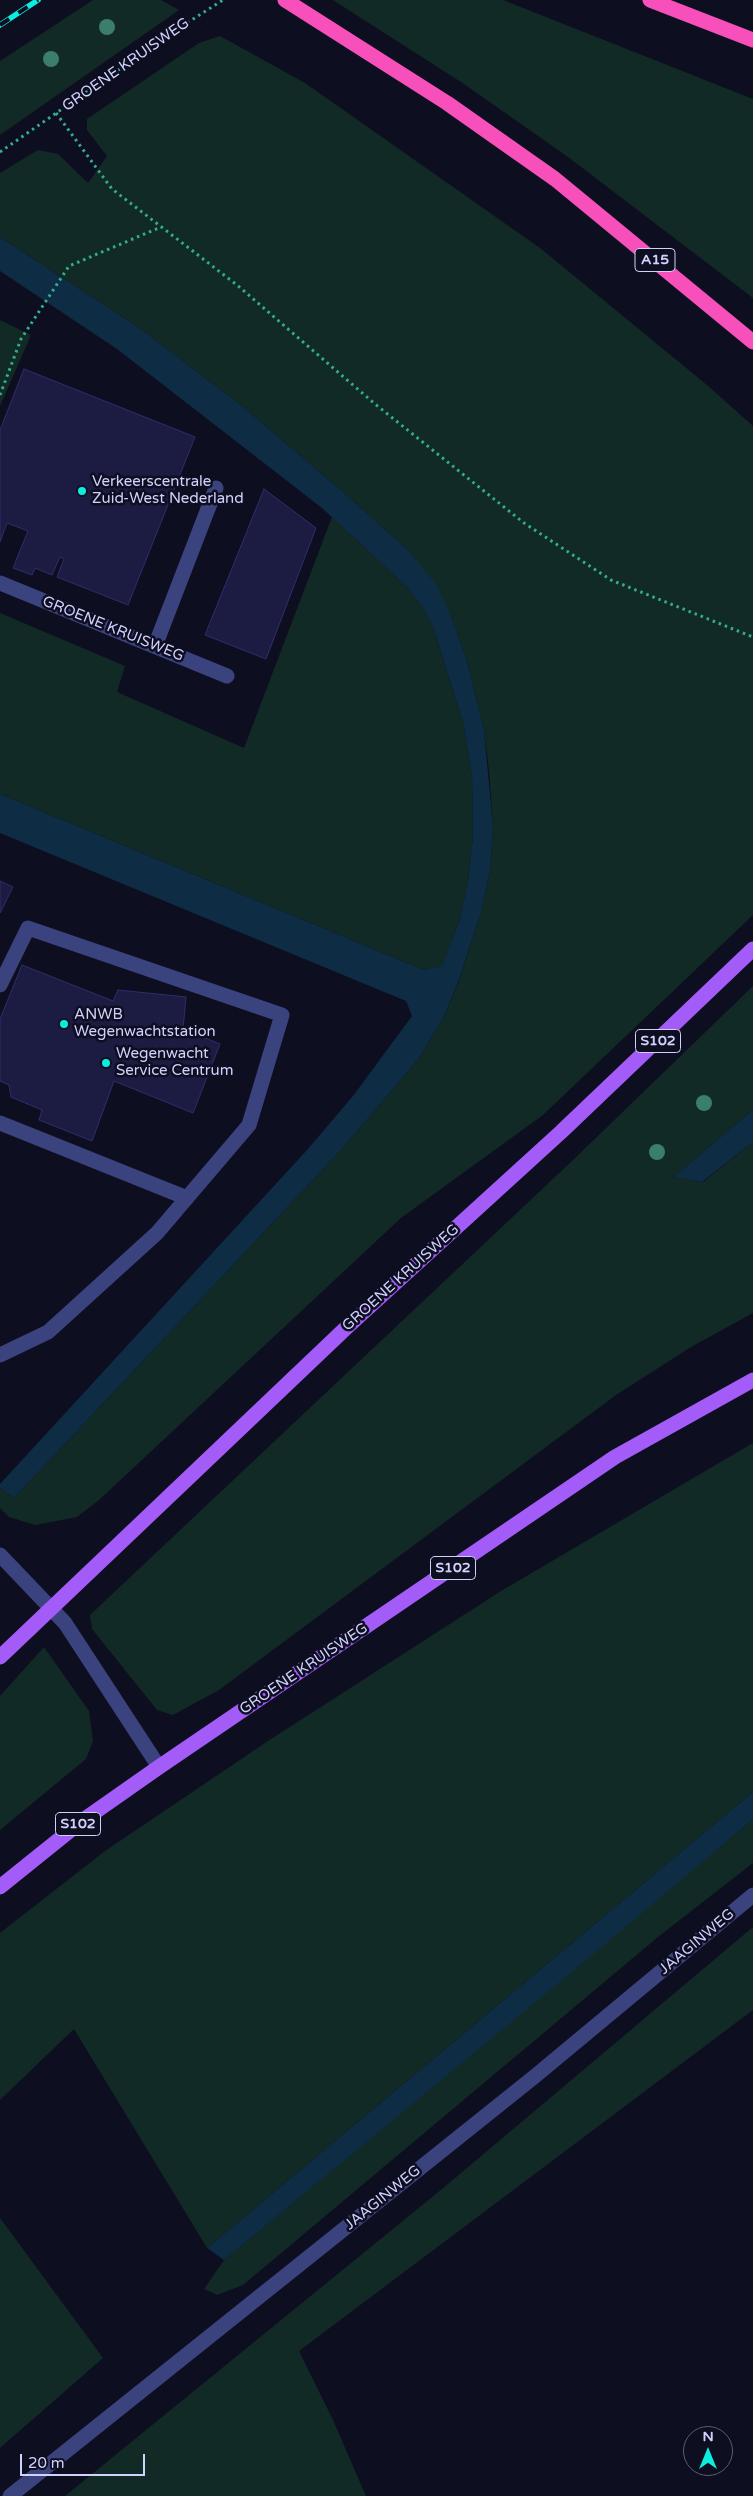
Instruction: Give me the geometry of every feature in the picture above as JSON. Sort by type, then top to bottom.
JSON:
[{"type":"highway","name":"A15","points":[[285,0],[447,103],[555,180],[753,342]]},
{"type":"highway","points":[[650,0],[753,40]]},
{"type":"main road","name":"GROENE KRUISWEG","points":[[0,1657],[347,1327],[568,1126],[753,949]]},
{"type":"main road","name":"GROENE KRUISWEG","points":[[0,1887],[82,1821],[159,1767],[615,1457],[753,1380]]},
{"type":"street","points":[[155,646],[216,488]]},
{"type":"street","name":"GROENE KRUISWEG","points":[[0,583],[227,676]]},
{"type":"street","points":[[0,985],[28,928],[282,1015],[249,1124],[157,1233],[48,1332],[0,1355]]},
{"type":"street","points":[[0,1124],[187,1198]]},
{"type":"street","points":[[0,1555],[65,1623],[159,1767]]},
{"type":"street","name":"JAAGINWEG","points":[[10,2496],[534,2077],[753,1895]]},
{"type":"path","name":"GROENE KRUISWEG","points":[[0,152],[178,28],[222,0]]},
{"type":"path","points":[[56,113],[112,189],[237,285],[375,404],[524,523],[611,580],[753,637]]},
{"type":"path","points":[[0,395],[21,339],[69,266],[161,227]]},
{"type":"green space","points":[[93,0],[161,0],[179,10],[0,135],[0,61]]},
{"type":"green space","points":[[333,0],[503,0],[753,99],[753,298],[568,157],[464,84]]},
{"type":"green space","points":[[220,36],[305,83],[540,248],[707,385],[753,426],[753,915],[543,1115],[401,1218],[99,1500],[77,1517],[35,1525],[9,1517],[0,1508],[0,1488],[14,1498],[342,1149],[419,1058],[444,1016],[459,981],[480,916],[490,871],[493,827],[489,771],[484,730],[466,658],[451,616],[408,550],[242,406],[141,329],[0,237],[0,173],[38,150],[58,154],[88,183],[107,156],[87,130],[87,119],[199,43]]},
{"type":"green space","points":[[0,320],[31,335],[0,406]]},
{"type":"green space","points":[[332,517],[407,587],[425,611],[434,630],[463,722],[472,777],[473,836],[468,881],[460,919],[442,967],[424,970],[0,794],[0,613],[125,666],[117,692],[244,748]]},
{"type":"green space","points":[[753,986],[753,1110],[673,1177],[703,1182],[753,1142],[753,1313],[691,1347],[616,1395],[219,1690],[173,1715],[157,1710],[92,1629],[90,1615],[573,1160]]},
{"type":"green space","points":[[753,1443],[753,1792],[207,2248],[74,2029],[0,2100],[0,1933],[105,1851],[268,1741],[501,1591]]},
{"type":"green space","points":[[44,1647],[89,1711],[93,1741],[86,1759],[0,1830],[0,1696]]},
{"type":"green space","points":[[753,1819],[753,1863],[658,1937],[243,2285],[217,2295],[204,2289],[224,2260]]},
{"type":"green space","points":[[753,1927],[753,2010],[299,2351],[333,2420],[366,2496],[65,2496],[442,2189]]},
{"type":"green space","points":[[0,2218],[103,2358],[0,2448]]},
{"type":"water","points":[[0,237],[141,329],[242,406],[408,550],[436,584],[451,616],[466,658],[484,730],[493,827],[490,871],[480,916],[459,980],[444,1016],[419,1058],[342,1149],[14,1498],[0,1488],[0,1484],[307,1150],[353,1096],[412,1016],[406,1001],[0,833],[0,794],[424,970],[442,966],[460,919],[468,881],[473,836],[472,777],[463,722],[434,630],[425,611],[407,587],[322,508],[117,349],[0,271]]},
{"type":"water","points":[[753,1110],[753,1142],[702,1182],[673,1177]]},
{"type":"water","points":[[753,1792],[753,1819],[608,1942],[224,2260],[207,2248]]},
{"type":"building","points":[[24,369],[195,437],[128,605],[57,577],[64,559],[60,557],[52,575],[35,568],[32,575],[13,568],[28,531],[7,523],[0,542],[0,430]]},
{"type":"building","points":[[264,489],[316,528],[266,659],[205,635]]},
{"type":"building","points":[[0,881],[13,887],[0,913]]},
{"type":"building","name":"Wegenwacht Service Centrum","points":[[22,965],[113,1001],[118,990],[186,997],[183,1029],[220,1044],[193,1113],[114,1081],[92,1141],[39,1120],[42,1110],[11,1097],[9,1085],[0,1081],[0,1019]]},
{"type":"railway","points":[[0,25],[38,0]]},
{"type":"place","name":"Verkeerscentrale Zuid-West Nederland","points":[[82,491]]},
{"type":"place","name":"ANWB Wegenwachtstation","points":[[64,1024]]},
{"type":"place","name":"Wegenwacht Service Centrum","points":[[106,1063]]}]
